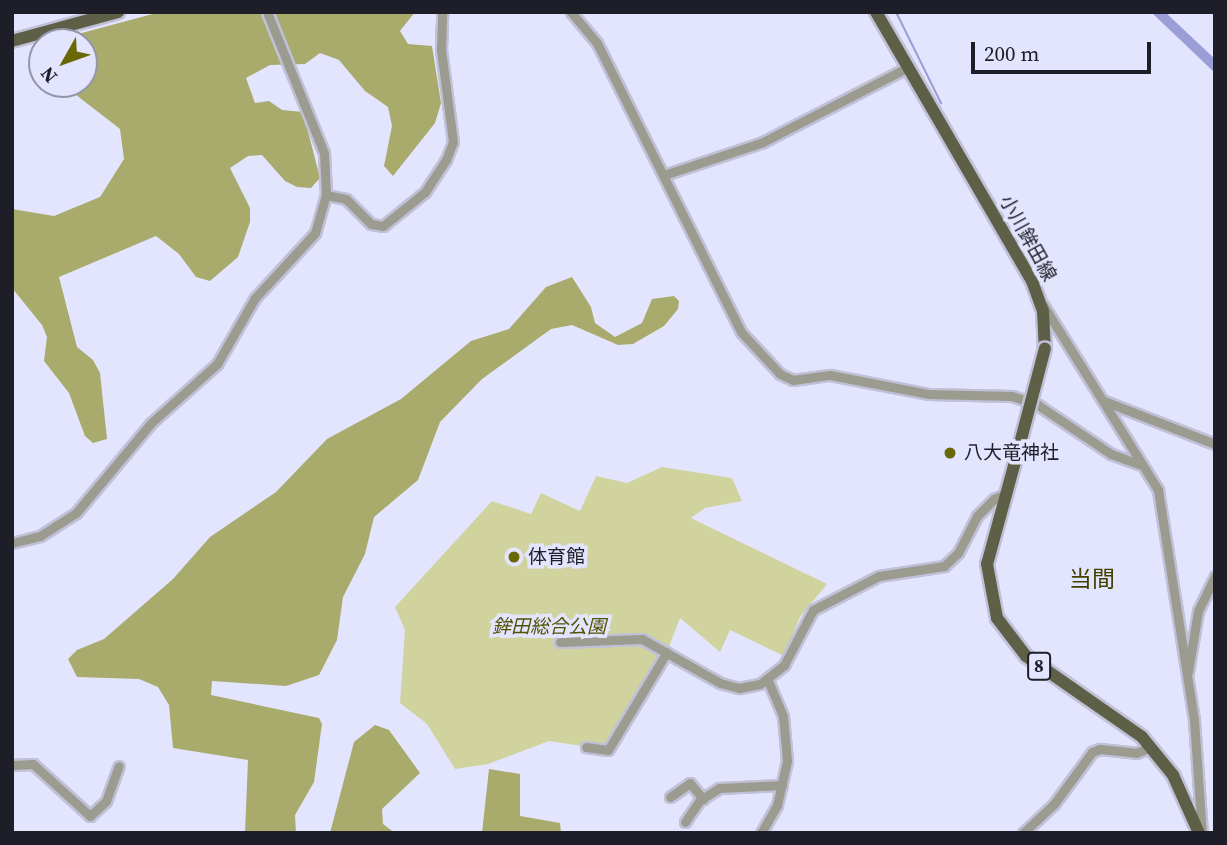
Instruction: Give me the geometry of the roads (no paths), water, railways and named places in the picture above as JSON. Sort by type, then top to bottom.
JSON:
[{"type":"main road","points":[[12,41],[118,12]]},
{"type":"main road","name":"小川鉾田線","points":[[876,12],[1041,302],[1045,348],[987,574],[1001,626],[1026,656],[1123,721],[1152,747],[1180,786],[1200,833]]},
{"type":"street","points":[[12,543],[40,536],[76,513],[151,424],[212,369],[255,298],[315,233],[326,195],[324,153],[267,12]]},
{"type":"street","points":[[326,195],[346,199],[371,224],[383,226],[425,192],[446,160],[453,142],[441,49],[442,12]]},
{"type":"street","points":[[571,12],[597,43],[741,332],[780,374],[793,380],[830,375],[929,394],[1013,396],[1038,405],[1111,454],[1139,464]]},
{"type":"street","points":[[664,175],[763,142],[908,67]]},
{"type":"street","points":[[1041,302],[1104,401],[1139,464],[1156,484],[1162,503],[1171,597],[1186,676],[1200,833]]},
{"type":"street","points":[[1104,401],[1215,444]]},
{"type":"street","points":[[560,642],[632,638],[667,652],[730,686],[768,681],[784,665],[813,610],[879,576],[944,566],[958,553],[977,516],[994,499],[1006,494]]},
{"type":"street","points":[[1186,676],[1198,611],[1215,576]]},
{"type":"street","points":[[586,747],[608,750],[667,652]]},
{"type":"street","points":[[761,833],[777,805],[782,785],[785,728],[768,681]]},
{"type":"street","points":[[1023,833],[1049,810],[1092,752],[1100,748],[1136,753],[1152,747]]},
{"type":"street","points":[[12,765],[33,764],[90,816],[106,801],[119,766]]},
{"type":"street","points":[[670,797],[690,783],[702,799]]},
{"type":"street","points":[[685,822],[702,799],[729,784],[782,785]]},
{"type":"water","points":[[1151,12],[1165,12],[1215,59],[1215,73]]},
{"type":"waterway","points":[[896,12],[941,103]]},
{"type":"place","name":"八大竜神社","points":[[950,453]]},
{"type":"place","name":"体育館","points":[[514,557]]},
{"type":"district","name":"当間","points":[[1092,579]]},
{"type":"park label","name":"鉾田総合公園","points":[[549,627]]}]
